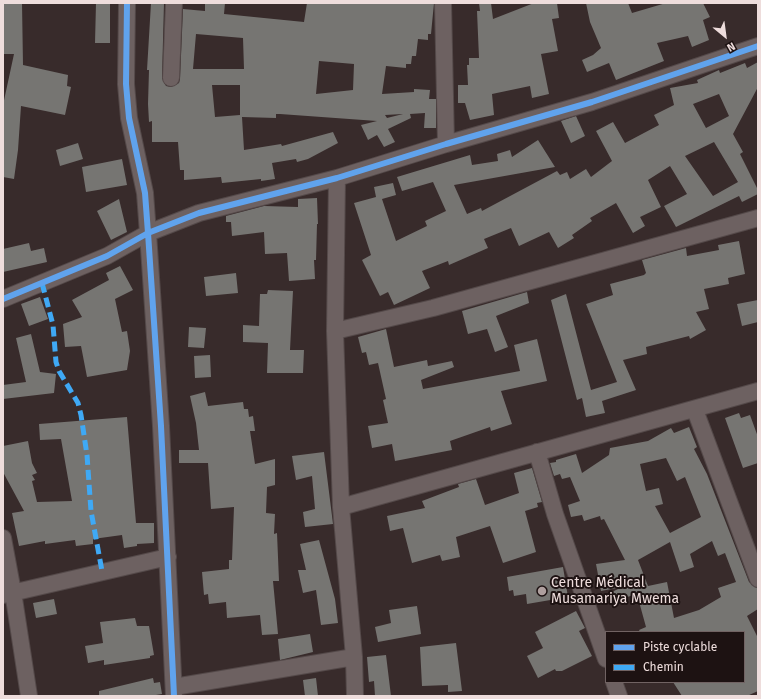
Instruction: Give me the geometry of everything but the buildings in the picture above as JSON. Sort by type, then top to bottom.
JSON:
[{"type":"street","points":[[127,3],[126,84],[129,118],[145,193],[161,426],[174,691],[354,657]]},
{"type":"street","points":[[171,78],[174,3]]},
{"type":"street","points":[[443,3],[446,144]]},
{"type":"street","points":[[3,299],[107,256],[148,232],[199,212],[337,178],[446,144],[592,102],[758,46]]},
{"type":"street","points":[[337,178],[335,331],[341,507],[354,657],[355,696]]},
{"type":"street","points":[[335,331],[448,304],[758,218]]},
{"type":"street","points":[[341,507],[758,392]]},
{"type":"street","points":[[695,410],[754,554],[758,579]]},
{"type":"street","points":[[537,452],[555,514],[605,656]]},
{"type":"street","points":[[3,538],[8,593],[29,696]]},
{"type":"street","points":[[8,593],[168,557]]},
{"type":"street","points":[[614,683],[619,696]]},
{"type":"marked path","points":[[42,283],[53,325],[56,362],[59,371],[78,403],[81,415],[87,455],[91,511],[102,571]]},
{"type":"cycle path","points":[[127,3],[126,84],[129,118],[145,193],[161,426],[174,696]]},
{"type":"cycle path","points":[[3,299],[107,256],[148,233],[199,213],[337,178],[446,144],[592,102],[758,46]]},
{"type":"place","name":"Centre Médical Musamariya Mwema","points":[[542,591]]}]
